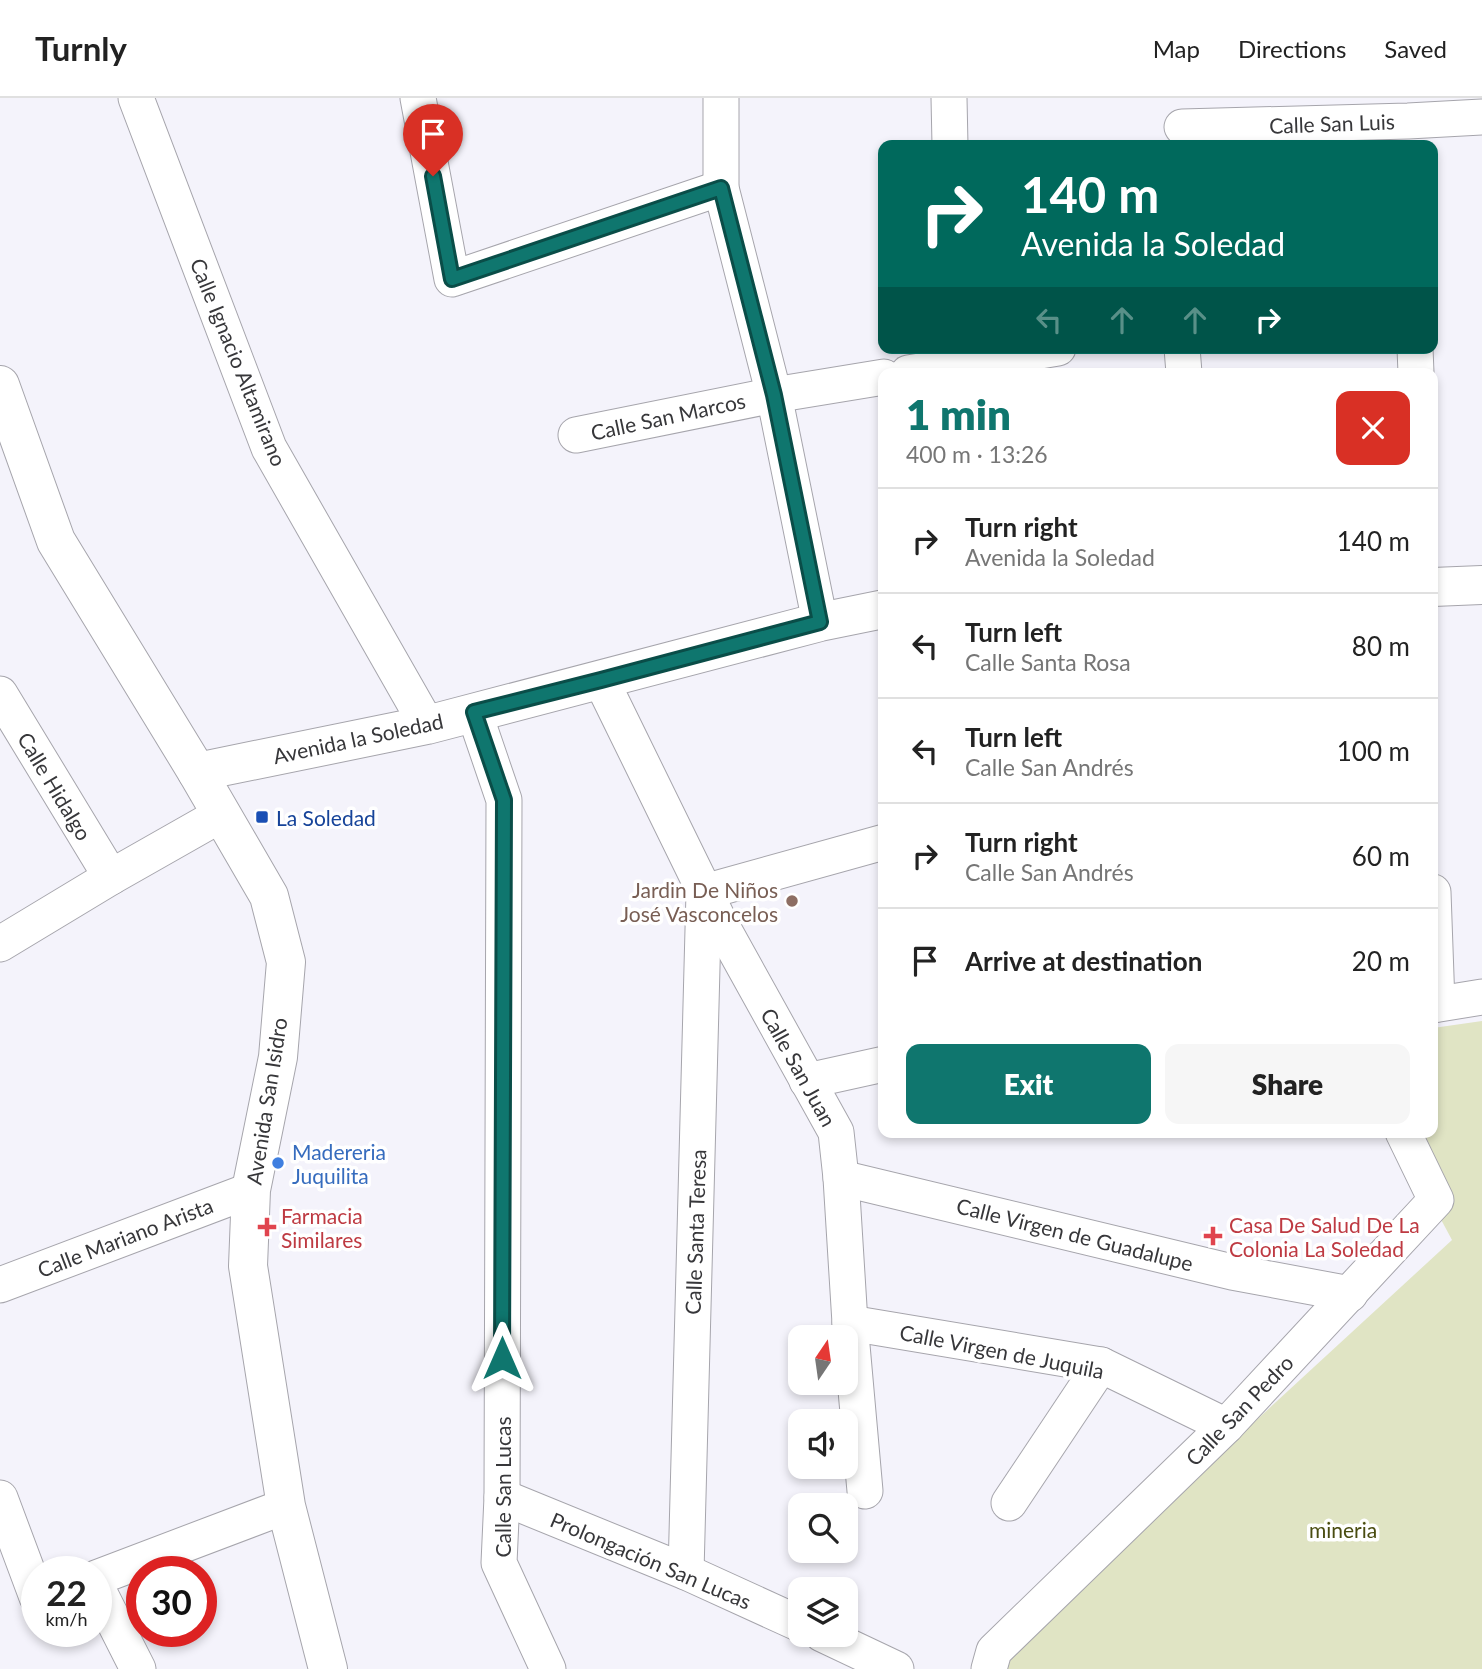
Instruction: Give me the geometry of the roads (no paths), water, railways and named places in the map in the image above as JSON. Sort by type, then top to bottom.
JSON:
[{"type":"main road","name":"Avenida San Isidro","points":[[0,386],[56,541],[269,896],[286,962],[278,1057],[251,1190],[248,1266],[286,1506],[328,1669]]},
{"type":"main road","points":[[1438,587],[1482,585]]},
{"type":"main road","name":"Avenida la Soledad","points":[[197,772],[427,725],[820,622],[878,610]]},
{"type":"street","name":"Calle Ignacio Altamirano","points":[[136,98],[270,448],[427,725]]},
{"type":"street","points":[[418,98],[452,279],[721,188]]},
{"type":"street","points":[[721,98],[721,188],[774,395],[820,622]]},
{"type":"street","points":[[949,98],[950,140]]},
{"type":"street","name":"Calle San Luis","points":[[1182,123],[1408,121],[1482,117]]},
{"type":"street","points":[[938,368],[1022,354]]},
{"type":"street","name":"Calle San Marcos","points":[[576,435],[774,395],[878,378]]},
{"type":"street","name":"Calle San Juan","points":[[601,680],[719,921],[836,1132],[865,1491]]},
{"type":"street","name":"Calle Hidalgo","points":[[0,694],[111,877]]},
{"type":"street","name":"Calle San Lucas","points":[[474,712],[504,800],[502,1497],[499,1563],[548,1669]]},
{"type":"street","points":[[0,944],[222,814]]},
{"type":"street","points":[[704,892],[878,844]]},
{"type":"street","name":"Calle Santa Teresa","points":[[686,1572],[704,892]]},
{"type":"street","points":[[1438,1004],[1482,997]]},
{"type":"street","points":[[807,1081],[878,1065]]},
{"type":"street","name":"Calle San Pedro","points":[[989,1669],[993,1651],[1226,1426],[1436,1200],[1406,1138]]},
{"type":"street","name":"Calle Virgen de Guadalupe","points":[[841,1178],[1232,1272],[1350,1294]]},
{"type":"street","name":"Calle Mariano Arista","points":[[0,1285],[251,1190]]},
{"type":"street","name":"Calle Virgen de Juquila","points":[[850,1323],[1101,1365],[1226,1426]]},
{"type":"street","points":[[1009,1503],[1101,1365]]},
{"type":"street","name":"Prolongación San Lucas","points":[[502,1497],[686,1572],[788,1619]]},
{"type":"street","points":[[0,1498],[22,1556]]},
{"type":"street","points":[[112,1572],[286,1506]]},
{"type":"street","points":[[112,1618],[138,1669]]},
{"type":"street","points":[[849,1647],[896,1669]]},
{"type":"place","name":"La Soledad","points":[[262,817]]},
{"type":"place","name":"Jardin De Niños José Vasconcelos","points":[[792,901]]},
{"type":"place","name":"Madereria Juquilita","points":[[278,1163]]},
{"type":"place","name":"Farmacia Similares","points":[[267,1227]]},
{"type":"place","name":"Casa De Salud De La Colonia La Soledad","points":[[1213,1236]]},
{"type":"park label","name":"mineria","points":[[1343,1529]]}]
